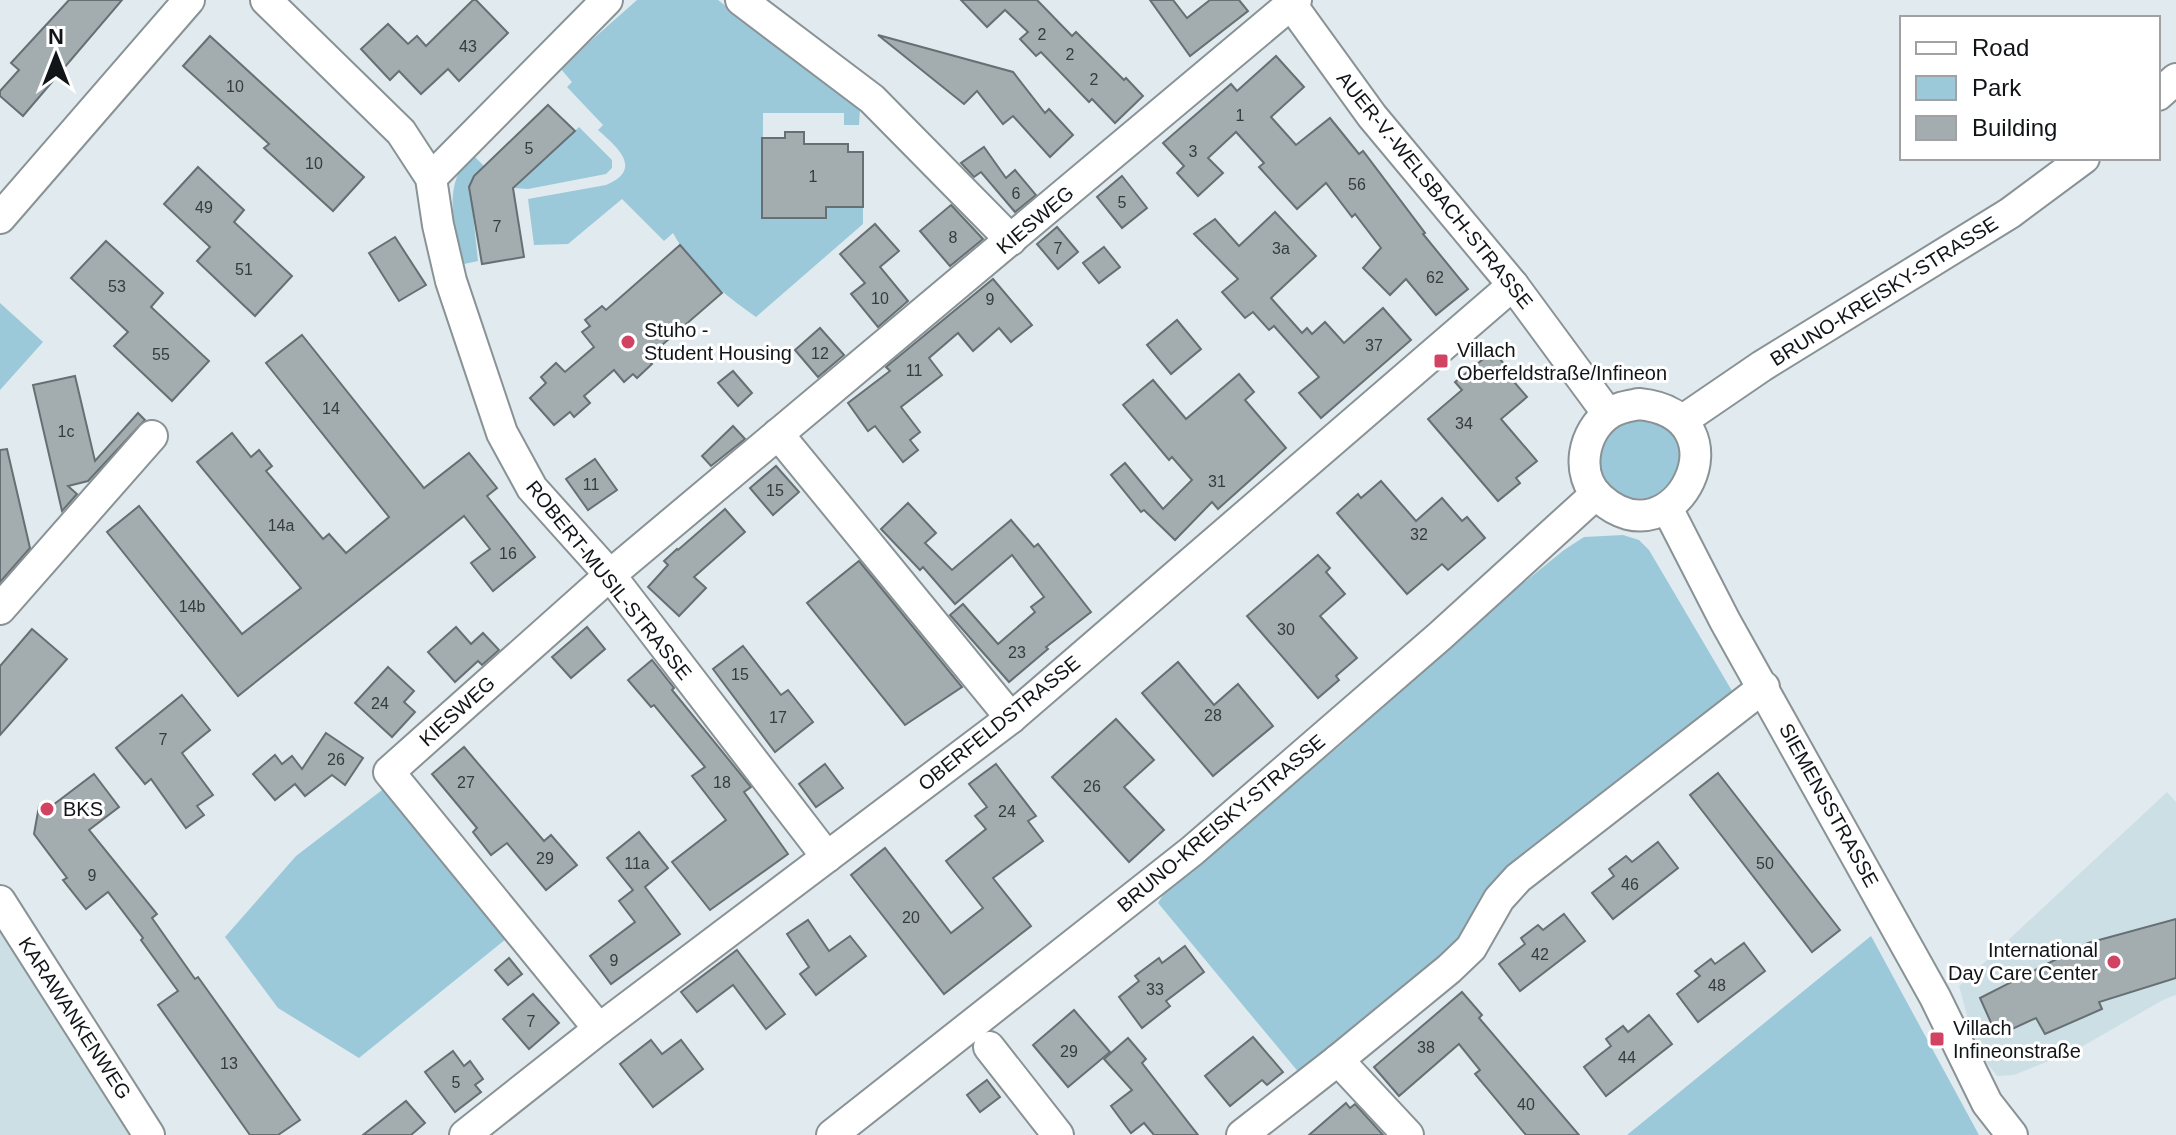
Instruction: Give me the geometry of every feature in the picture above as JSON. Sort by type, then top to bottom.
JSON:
[{"type":"street","points":[[0,218],[189,0]]},
{"type":"street","name":"ROBERT-MUSIL-STRASSE","points":[[266,0],[401,132],[431,178],[451,281],[502,433],[532,488],[610,575],[827,857]]},
{"type":"street","points":[[431,178],[607,0]]},
{"type":"street","points":[[741,0],[872,99],[1011,240]]},
{"type":"street","name":"KIESWEG","points":[[599,1029],[389,772],[610,575],[1292,1]]},
{"type":"street","name":"AUER-V.-WELSBACH-STRASSE","points":[[1292,1],[1372,116],[1513,285],[1608,414]]},
{"type":"street","points":[[2160,93],[2176,79]]},
{"type":"street","name":"BRUNO-KREISKY-STRASSE","points":[[1683,420],[1762,366],[2010,213],[2081,160]]},
{"type":"street","name":"OBERFELDSTRASSE","points":[[465,1135],[599,1029],[1011,718],[1513,285]]},
{"type":"street","points":[[1639,404],[1671,410],[1683,420],[1695,452],[1694,472],[1686,490],[1667,508],[1639,515],[1622,512],[1596,494],[1584,464],[1586,445],[1594,427],[1608,414],[1620,407],[1639,404]]},
{"type":"street","points":[[778,434],[1011,718]]},
{"type":"street","points":[[0,609],[152,436]]},
{"type":"street","name":"BRUNO-KREISKY-STRASSE","points":[[832,1135],[1192,851],[1440,636],[1596,494]]},
{"type":"street","name":"SIEMENSSTRASSE","points":[[1667,508],[1725,621],[1935,997],[1987,1103],[2012,1135]]},
{"type":"street","points":[[1242,1135],[1338,1060],[1471,948],[1499,899],[1518,878],[1764,687]]},
{"type":"street","name":"KARAWANKENWEG","points":[[0,901],[149,1135]]},
{"type":"street","points":[[989,1047],[1058,1135]]},
{"type":"street","points":[[1338,1060],[1408,1135]]},
{"type":"street","name":"SIEMENSSTRASSE","points":[[1987,1103],[1993,1135]]},
{"type":"shaded area","points":[[2167,792],[2176,802],[2176,995],[2076,1050],[2014,1075],[1997,1076],[1976,1049],[1959,986]]},
{"type":"shaded area","points":[[0,922],[135,1135],[0,1135]]},
{"type":"green space","points":[[637,0],[718,0],[860,109],[859,125],[844,125],[844,113],[763,113],[763,218],[825,218],[826,200],[845,200],[845,207],[863,207],[863,224],[756,317],[709,280],[689,258],[673,233],[664,241],[622,199],[568,244],[534,245],[528,199],[606,185],[623,172],[625,165],[619,151],[598,130],[603,125],[567,87],[572,82],[560,68]]},
{"type":"green space","points":[[579,127],[612,160],[612,168],[606,174],[528,189],[513,188]]},
{"type":"green space","points":[[472,154],[484,166],[470,185],[478,261],[464,264],[454,221],[453,192],[462,166]]},
{"type":"green space","points":[[0,303],[43,342],[0,390]]},
{"type":"green space","points":[[1625,416],[1662,421],[1678,441],[1682,457],[1679,472],[1671,484],[1658,494],[1643,498],[1627,497],[1611,487],[1597,468],[1603,433]]},
{"type":"green space","points":[[1623,535],[1639,540],[1649,550],[1735,696],[1464,944],[1300,1074],[1158,903],[1165,892],[1344,742],[1495,606],[1564,550],[1584,537]]},
{"type":"green space","points":[[386,787],[511,935],[359,1058],[278,1008],[225,937],[296,856]]},
{"type":"green space","points":[[1871,936],[1979,1135],[1627,1135]]},
{"type":"building","points":[[69,0],[122,0],[23,116],[0,96],[0,91],[19,70],[11,63]]},
{"type":"building","points":[[473,0],[508,33],[459,81],[448,69],[421,94],[399,71],[390,80],[361,49],[388,24],[408,44],[417,36],[426,46]]},
{"type":"building","points":[[961,0],[1037,0],[1072,36],[1076,32],[1143,96],[1115,123],[1092,99],[1089,102],[1041,52],[1036,56],[1020,39],[1028,32],[1005,10],[987,27]]},
{"type":"building","points":[[1150,0],[1173,0],[1187,18],[1210,0],[1239,0],[1248,11],[1190,56]]},
{"type":"building","points":[[878,35],[1013,72],[1045,113],[1049,109],[1073,135],[1050,157],[1013,116],[1003,124],[977,91],[964,104]]},
{"type":"building","points":[[210,36],[364,177],[333,211],[264,148],[269,144],[183,66]]},
{"type":"building","points":[[1276,56],[1304,87],[1271,117],[1296,145],[1330,118],[1359,154],[1363,151],[1423,234],[1468,289],[1436,315],[1406,279],[1390,295],[1363,268],[1381,248],[1326,183],[1297,209],[1259,167],[1264,163],[1236,132],[1208,158],[1223,173],[1198,196],[1177,173],[1184,166],[1163,143],[1231,84],[1237,91]]},
{"type":"building","points":[[548,105],[575,131],[513,188],[524,257],[482,264],[469,187],[474,176]]},
{"type":"building","points":[[785,132],[804,132],[804,144],[848,144],[848,152],[863,152],[863,207],[826,207],[826,218],[762,218],[762,138],[785,138]]},
{"type":"building","points":[[984,147],[1006,178],[1015,170],[1036,195],[1015,212],[981,172],[974,177],[961,163]]},
{"type":"building","points":[[198,167],[244,210],[234,222],[292,276],[255,316],[197,261],[210,247],[164,204]]},
{"type":"building","points":[[1122,176],[1147,208],[1122,228],[1097,197]]},
{"type":"building","points":[[951,205],[983,239],[950,266],[920,231]]},
{"type":"building","points":[[1275,212],[1316,256],[1271,298],[1302,333],[1307,328],[1312,334],[1325,322],[1344,343],[1383,308],[1411,340],[1321,418],[1299,393],[1319,377],[1274,326],[1269,330],[1253,312],[1245,318],[1222,292],[1238,279],[1194,234],[1215,219],[1239,246]]},
{"type":"building","points":[[875,224],[899,251],[880,267],[908,301],[878,327],[851,294],[865,283],[840,254]]},
{"type":"building","points":[[1057,227],[1078,252],[1058,269],[1037,244]]},
{"type":"building","points":[[395,237],[426,285],[399,301],[369,253]]},
{"type":"building","points":[[106,241],[163,293],[151,307],[209,361],[172,401],[114,346],[128,332],[71,278]]},
{"type":"building","name":"Stuho - Student Housing","points":[[680,245],[722,293],[647,358],[652,364],[637,378],[633,374],[624,382],[614,370],[584,396],[590,403],[574,417],[570,412],[554,425],[530,398],[546,383],[541,377],[556,363],[565,372],[594,347],[582,332],[590,326],[585,320],[602,306],[606,310]]},
{"type":"building","points":[[1104,247],[1120,267],[1099,283],[1083,263]]},
{"type":"building","points":[[993,279],[1032,325],[1011,342],[999,328],[973,351],[958,333],[929,358],[942,375],[901,407],[920,432],[910,440],[918,450],[903,462],[875,426],[868,431],[848,403],[890,371],[886,367]]},
{"type":"building","points":[[1177,320],[1201,349],[1171,374],[1147,345]]},
{"type":"building","points":[[820,328],[844,355],[818,377],[795,350]]},
{"type":"building","points":[[302,335],[424,488],[469,453],[497,488],[487,496],[535,557],[493,591],[471,563],[490,549],[464,516],[238,696],[107,532],[139,506],[242,634],[301,588],[197,462],[232,433],[251,457],[259,450],[272,466],[266,471],[323,539],[329,534],[346,553],[389,517],[266,363]]},
{"type":"building","points":[[1493,351],[1527,397],[1501,419],[1537,461],[1516,478],[1520,483],[1498,501],[1428,419],[1462,390],[1455,382]]},
{"type":"building","points":[[733,371],[752,393],[738,406],[718,383]]},
{"type":"building","points":[[1239,374],[1254,392],[1245,400],[1286,448],[1218,509],[1212,502],[1175,540],[1144,510],[1141,512],[1111,475],[1125,463],[1163,509],[1192,480],[1172,457],[1169,460],[1123,405],[1153,380],[1186,419]]},
{"type":"building","points":[[75,376],[95,461],[138,413],[145,420],[88,481],[68,486],[77,494],[62,511],[33,385]]},
{"type":"building","points":[[733,426],[745,439],[711,466],[702,456]]},
{"type":"building","points":[[7,449],[30,548],[0,582],[0,450]]},
{"type":"building","points":[[595,459],[617,490],[588,510],[566,479]]},
{"type":"building","points":[[776,466],[799,492],[773,515],[750,488]]},
{"type":"building","points":[[1381,481],[1416,521],[1442,498],[1462,521],[1467,517],[1485,538],[1448,570],[1442,564],[1407,594],[1337,513],[1358,494],[1361,498]]},
{"type":"building","points":[[908,503],[936,533],[925,543],[952,570],[1011,520],[1034,547],[1038,544],[1091,612],[1046,647],[1048,649],[1009,682],[950,615],[963,604],[998,644],[1035,612],[1031,607],[1044,597],[1012,555],[955,604],[923,567],[920,570],[881,529]]},
{"type":"building","points":[[725,509],[745,532],[694,577],[706,588],[679,616],[648,587],[668,565],[664,561]]},
{"type":"building","points":[[1318,555],[1330,568],[1326,572],[1345,594],[1320,616],[1357,658],[1336,676],[1339,680],[1318,698],[1247,616]]},
{"type":"building","points":[[859,561],[962,687],[905,725],[807,603]]},
{"type":"building","points":[[456,627],[471,644],[483,633],[499,650],[482,665],[478,661],[455,682],[428,652]]},
{"type":"building","points":[[587,627],[605,649],[571,678],[552,657]]},
{"type":"building","points":[[32,629],[67,659],[0,735],[0,666]]},
{"type":"building","points":[[743,646],[781,695],[788,690],[813,722],[775,752],[713,669]]},
{"type":"building","points":[[652,660],[674,688],[672,690],[751,787],[744,792],[788,854],[710,910],[672,862],[726,820],[692,776],[705,767],[654,705],[651,707],[628,680]]},
{"type":"building","points":[[1178,662],[1214,705],[1238,684],[1273,726],[1213,776],[1142,693]]},
{"type":"building","points":[[388,667],[414,691],[404,702],[415,712],[392,737],[355,703]]},
{"type":"building","points":[[182,695],[210,730],[182,753],[213,795],[197,806],[204,815],[186,828],[151,779],[145,784],[116,748]]},
{"type":"building","points":[[1116,719],[1154,760],[1124,787],[1164,830],[1129,862],[1052,777]]},
{"type":"building","points":[[326,733],[363,758],[345,785],[332,775],[305,796],[295,784],[275,800],[253,774],[275,755],[282,764],[292,756],[302,769]]},
{"type":"building","points":[[464,747],[544,841],[551,835],[577,865],[546,890],[507,843],[491,855],[473,832],[477,828],[432,774]]},
{"type":"building","points":[[825,764],[843,788],[816,807],[799,784]]},
{"type":"building","points":[[996,764],[1036,816],[1028,821],[1043,841],[993,878],[1031,926],[944,994],[851,875],[885,848],[951,933],[983,908],[946,861],[986,829],[975,816],[987,807],[969,784]]},
{"type":"building","points":[[1718,773],[1840,930],[1812,952],[1690,795]]},
{"type":"building","points":[[94,774],[119,807],[89,830],[157,914],[152,918],[300,1120],[278,1135],[250,1135],[158,1005],[178,991],[141,940],[143,938],[108,892],[86,909],[34,834],[39,806],[49,808]]},
{"type":"building","points":[[639,832],[668,868],[645,887],[680,934],[611,984],[590,956],[635,922],[619,901],[633,890],[607,858]]},
{"type":"building","points":[[1658,842],[1678,868],[1613,919],[1592,893],[1614,876],[1609,869],[1626,856],[1632,862]]},
{"type":"building","points":[[1564,914],[1585,941],[1520,991],[1499,964],[1525,944],[1521,938],[1538,925],[1543,930]]},
{"type":"building","name":"International Day Care Center","points":[[2176,919],[2176,978],[2099,1002],[2102,1009],[2045,1034],[2036,1018],[1997,1036],[1980,998],[2088,943]]},
{"type":"building","points":[[808,920],[829,951],[850,936],[866,956],[816,995],[800,974],[809,967],[787,934]]},
{"type":"building","points":[[1744,943],[1765,971],[1698,1022],[1677,994],[1700,976],[1695,971],[1711,959],[1715,964]]},
{"type":"building","points":[[1185,946],[1204,972],[1166,1001],[1170,1006],[1142,1028],[1119,997],[1139,981],[1135,976],[1159,958],[1162,963]]},
{"type":"building","points":[[737,950],[785,1014],[766,1029],[733,985],[697,1012],[681,992]]},
{"type":"building","points":[[509,958],[522,974],[508,985],[495,970]]},
{"type":"building","points":[[1462,992],[1482,1015],[1479,1018],[1579,1135],[1526,1135],[1475,1074],[1480,1070],[1459,1044],[1399,1096],[1374,1067]]},
{"type":"building","points":[[533,994],[559,1023],[529,1049],[503,1019]]},
{"type":"building","points":[[1074,1010],[1110,1052],[1068,1087],[1033,1045]]},
{"type":"building","points":[[1649,1015],[1672,1044],[1606,1096],[1584,1067],[1611,1046],[1606,1039],[1623,1026],[1628,1032]]},
{"type":"building","points":[[1253,1037],[1283,1072],[1267,1085],[1262,1080],[1230,1106],[1205,1076]]},
{"type":"building","points":[[1128,1038],[1146,1059],[1142,1063],[1198,1135],[1154,1135],[1144,1123],[1131,1133],[1111,1106],[1132,1090],[1104,1059]]},
{"type":"building","points":[[651,1040],[662,1054],[681,1040],[703,1069],[653,1107],[620,1064]]},
{"type":"building","points":[[453,1051],[464,1066],[470,1061],[483,1079],[475,1085],[481,1092],[455,1112],[425,1072]]},
{"type":"building","points":[[987,1080],[1000,1097],[980,1112],[967,1095]]},
{"type":"building","points":[[406,1101],[425,1123],[411,1135],[363,1135]]},
{"type":"building","points":[[1346,1103],[1350,1108],[1355,1104],[1383,1135],[1309,1135]]},
{"type":"place","name":"Stuho - Student Housing","points":[[628,342]]},
{"type":"place","name":"Villach Oberfeldstraße/Infineon","points":[[1441,361]]},
{"type":"place","name":"BKS","points":[[47,809]]},
{"type":"place","name":"International Day Care Center","points":[[2114,962]]},
{"type":"place","name":"Villach Infineonstraße","points":[[1937,1039]]}]
